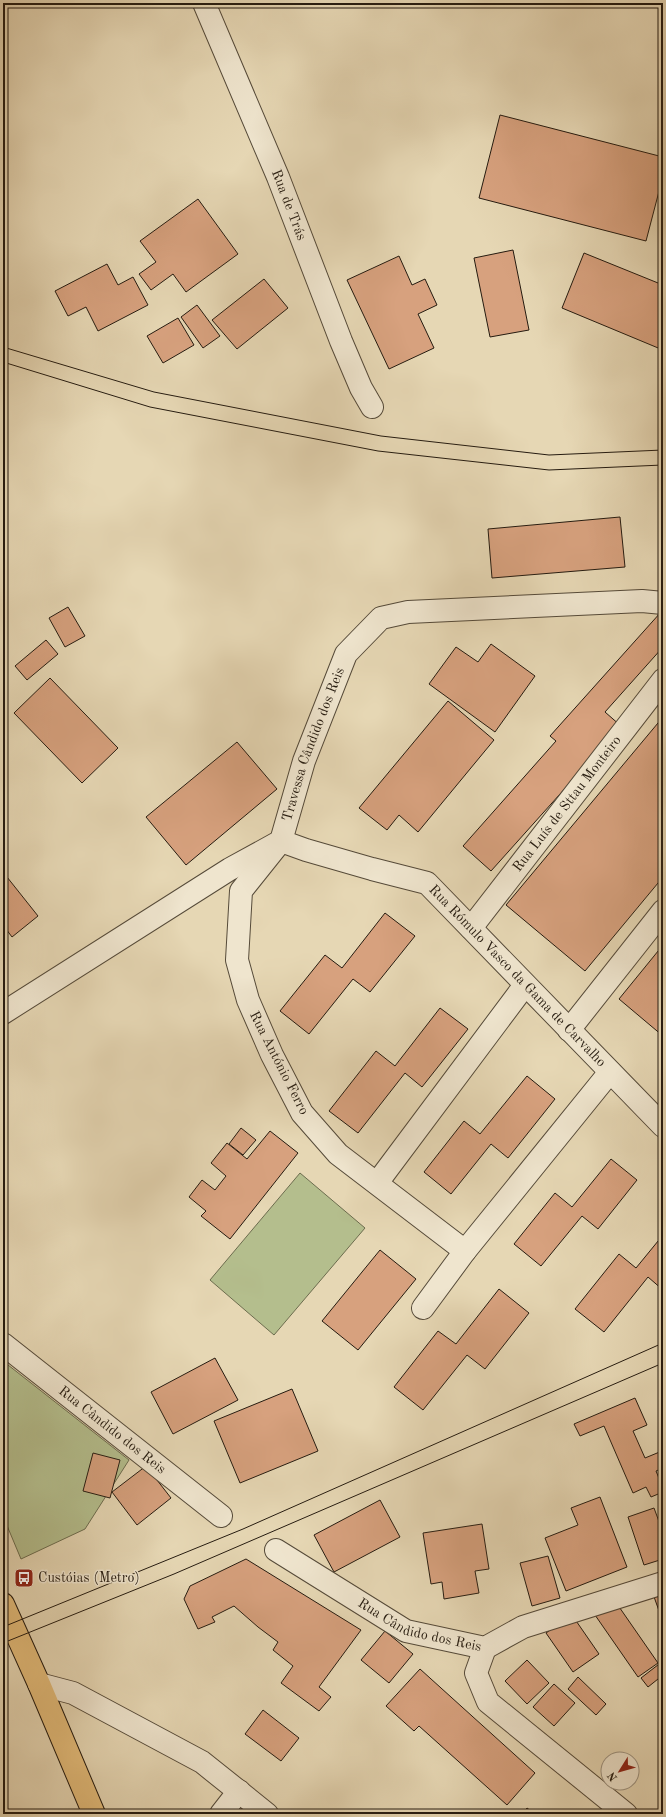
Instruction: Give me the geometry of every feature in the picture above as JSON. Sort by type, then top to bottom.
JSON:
[{"type":"main road","points":[[3,1604],[39,1684],[94,1814]]},
{"type":"street","name":"Rua de Trás","points":[[204,3],[278,177],[344,348],[361,388],[372,407]]},
{"type":"street","name":"Travessa Cândido dos Reis","points":[[281,841],[304,761],[346,654],[381,618],[408,612],[642,601],[663,603]]},
{"type":"street","name":"Rua Luís de Sttau Monteiro","points":[[471,928],[663,680]]},
{"type":"street","name":"Rua Rómulo Vasco da Gama de Carvalho","points":[[281,841],[306,850],[372,869],[427,882],[663,1126]]},
{"type":"street","points":[[3,1013],[230,869],[281,841]]},
{"type":"street","name":"Rua António Ferro","points":[[281,841],[241,891],[238,960],[248,1000],[272,1055],[302,1113],[338,1154],[465,1251]]},
{"type":"street","points":[[569,1030],[663,911]]},
{"type":"street","points":[[377,1183],[526,985]]},
{"type":"street","points":[[423,1308],[465,1251],[610,1072]]},
{"type":"street","name":"Rua Cândido dos Reis","points":[[3,1344],[221,1516]]},
{"type":"street","name":"Rua Cândido dos Reis","points":[[276,1550],[406,1631],[485,1648],[523,1627],[663,1583]]},
{"type":"street","points":[[485,1648],[476,1673],[488,1702],[626,1814]]},
{"type":"street","points":[[39,1684],[73,1693],[202,1762],[268,1814]]},
{"type":"street","points":[[221,1814],[239,1791]]},
{"type":"green space","points":[[300,1173],[365,1228],[274,1335],[210,1280]]},
{"type":"green space","points":[[3,1361],[129,1460],[85,1529],[21,1559],[3,1516]]},
{"type":"building","points":[[500,115],[663,157],[663,176],[646,241],[479,198]]},
{"type":"building","points":[[198,199],[238,254],[186,292],[173,274],[151,290],[139,274],[156,262],[140,241]]},
{"type":"building","points":[[513,250],[529,330],[490,337],[474,258]]},
{"type":"building","points":[[584,253],[663,285],[663,350],[562,308]]},
{"type":"building","points":[[399,256],[412,285],[425,279],[437,305],[418,314],[434,348],[389,369],[347,280]]},
{"type":"building","points":[[107,264],[118,285],[133,277],[148,305],[98,331],[86,307],[68,316],[55,291]]},
{"type":"building","points":[[264,279],[288,308],[237,349],[212,320]]},
{"type":"building","points":[[197,305],[220,336],[203,348],[181,317]]},
{"type":"building","points":[[178,318],[194,345],[163,363],[147,336]]},
{"type":"building","points":[[620,517],[625,567],[492,578],[488,529]]},
{"type":"building","points":[[68,607],[85,636],[65,647],[49,618]]},
{"type":"building","points":[[661,612],[663,614],[663,647],[605,712],[621,726],[491,871],[463,846],[556,741],[550,736]]},
{"type":"building","points":[[46,640],[58,654],[27,680],[15,666]]},
{"type":"building","points":[[491,644],[535,676],[495,732],[429,684],[456,647],[478,662]]},
{"type":"building","points":[[50,678],[118,748],[82,783],[14,713]]},
{"type":"building","points":[[448,701],[494,740],[418,832],[399,815],[387,830],[359,808]]},
{"type":"building","points":[[663,717],[663,877],[585,971],[506,905]]},
{"type":"building","points":[[237,742],[277,789],[186,865],[146,817]]},
{"type":"building","points":[[3,872],[38,916],[12,937],[3,925]]},
{"type":"building","points":[[385,913],[415,936],[370,992],[353,979],[309,1034],[280,1011],[325,955],[342,968]]},
{"type":"building","points":[[663,945],[663,1036],[619,999]]},
{"type":"building","points":[[440,1008],[468,1029],[422,1087],[405,1073],[358,1133],[329,1111],[376,1051],[395,1066]]},
{"type":"building","points":[[527,1076],[555,1099],[508,1158],[491,1144],[451,1194],[424,1172],[464,1121],[480,1134]]},
{"type":"building","points":[[241,1128],[256,1140],[243,1155],[229,1144]]},
{"type":"building","points":[[270,1131],[298,1153],[230,1239],[201,1216],[206,1211],[189,1197],[202,1180],[215,1190],[226,1176],[211,1163],[227,1143],[247,1159]]},
{"type":"building","points":[[611,1159],[637,1180],[598,1229],[582,1216],[541,1266],[514,1244],[555,1193],[572,1207]]},
{"type":"building","points":[[663,1235],[663,1290],[648,1277],[604,1332],[575,1309],[619,1254],[636,1268]]},
{"type":"building","points":[[380,1250],[416,1279],[358,1350],[322,1321]]},
{"type":"building","points":[[499,1289],[529,1313],[485,1369],[467,1355],[423,1410],[394,1387],[438,1331],[456,1344]]},
{"type":"building","points":[[215,1358],[238,1400],[173,1434],[151,1392]]},
{"type":"building","points":[[292,1389],[318,1451],[240,1483],[214,1421]]},
{"type":"building","points":[[635,1398],[647,1425],[633,1431],[645,1458],[662,1451],[663,1453],[663,1468],[656,1471],[663,1488],[663,1492],[651,1497],[646,1487],[633,1493],[604,1426],[580,1436],[574,1424]]},
{"type":"building","points":[[93,1453],[120,1460],[110,1498],[83,1491]]},
{"type":"building","points":[[146,1466],[171,1498],[137,1525],[112,1492]]},
{"type":"building","points":[[600,1497],[627,1567],[566,1591],[545,1538],[578,1525],[571,1508]]},
{"type":"building","points":[[380,1500],[400,1537],[334,1572],[314,1535]]},
{"type":"building","points":[[654,1508],[661,1527],[663,1526],[663,1559],[644,1565],[628,1517]]},
{"type":"building","points":[[482,1524],[489,1569],[475,1571],[479,1593],[444,1599],[442,1582],[431,1584],[423,1533]]},
{"type":"building","points":[[548,1556],[560,1598],[532,1606],[520,1563]]},
{"type":"building","points":[[246,1559],[361,1630],[319,1687],[331,1697],[319,1711],[281,1683],[293,1666],[273,1650],[278,1642],[234,1606],[212,1617],[215,1622],[198,1629],[184,1599],[190,1586]]},
{"type":"building","points":[[663,1590],[663,1622],[653,1594]]},
{"type":"building","points":[[615,1601],[658,1663],[638,1677],[595,1615]]},
{"type":"building","points":[[572,1615],[599,1654],[573,1672],[546,1633]]},
{"type":"building","points":[[385,1631],[413,1654],[389,1683],[361,1660]]},
{"type":"building","points":[[527,1660],[549,1683],[527,1704],[505,1681]]},
{"type":"building","points":[[663,1661],[663,1675],[648,1687],[641,1678]]},
{"type":"building","points":[[420,1669],[535,1773],[507,1805],[419,1726],[414,1731],[386,1706]]},
{"type":"building","points":[[578,1677],[606,1704],[596,1715],[568,1689]]},
{"type":"building","points":[[554,1684],[575,1703],[554,1726],[533,1707]]},
{"type":"building","points":[[263,1710],[299,1738],[281,1761],[245,1734]]},
{"type":"building","points":[[527,1808],[535,1814],[522,1814]]},
{"type":"tram line","points":[[3,347],[154,392],[381,436],[549,455],[663,450]]},
{"type":"tram line","points":[[3,362],[150,407],[378,451],[549,470],[663,465]]},
{"type":"tram line","points":[[3,1627],[243,1529],[663,1343]]},
{"type":"tram line","points":[[3,1643],[174,1574],[663,1363]]},
{"type":"place","name":"Custóias (Metro)","points":[[24,1578]]}]
